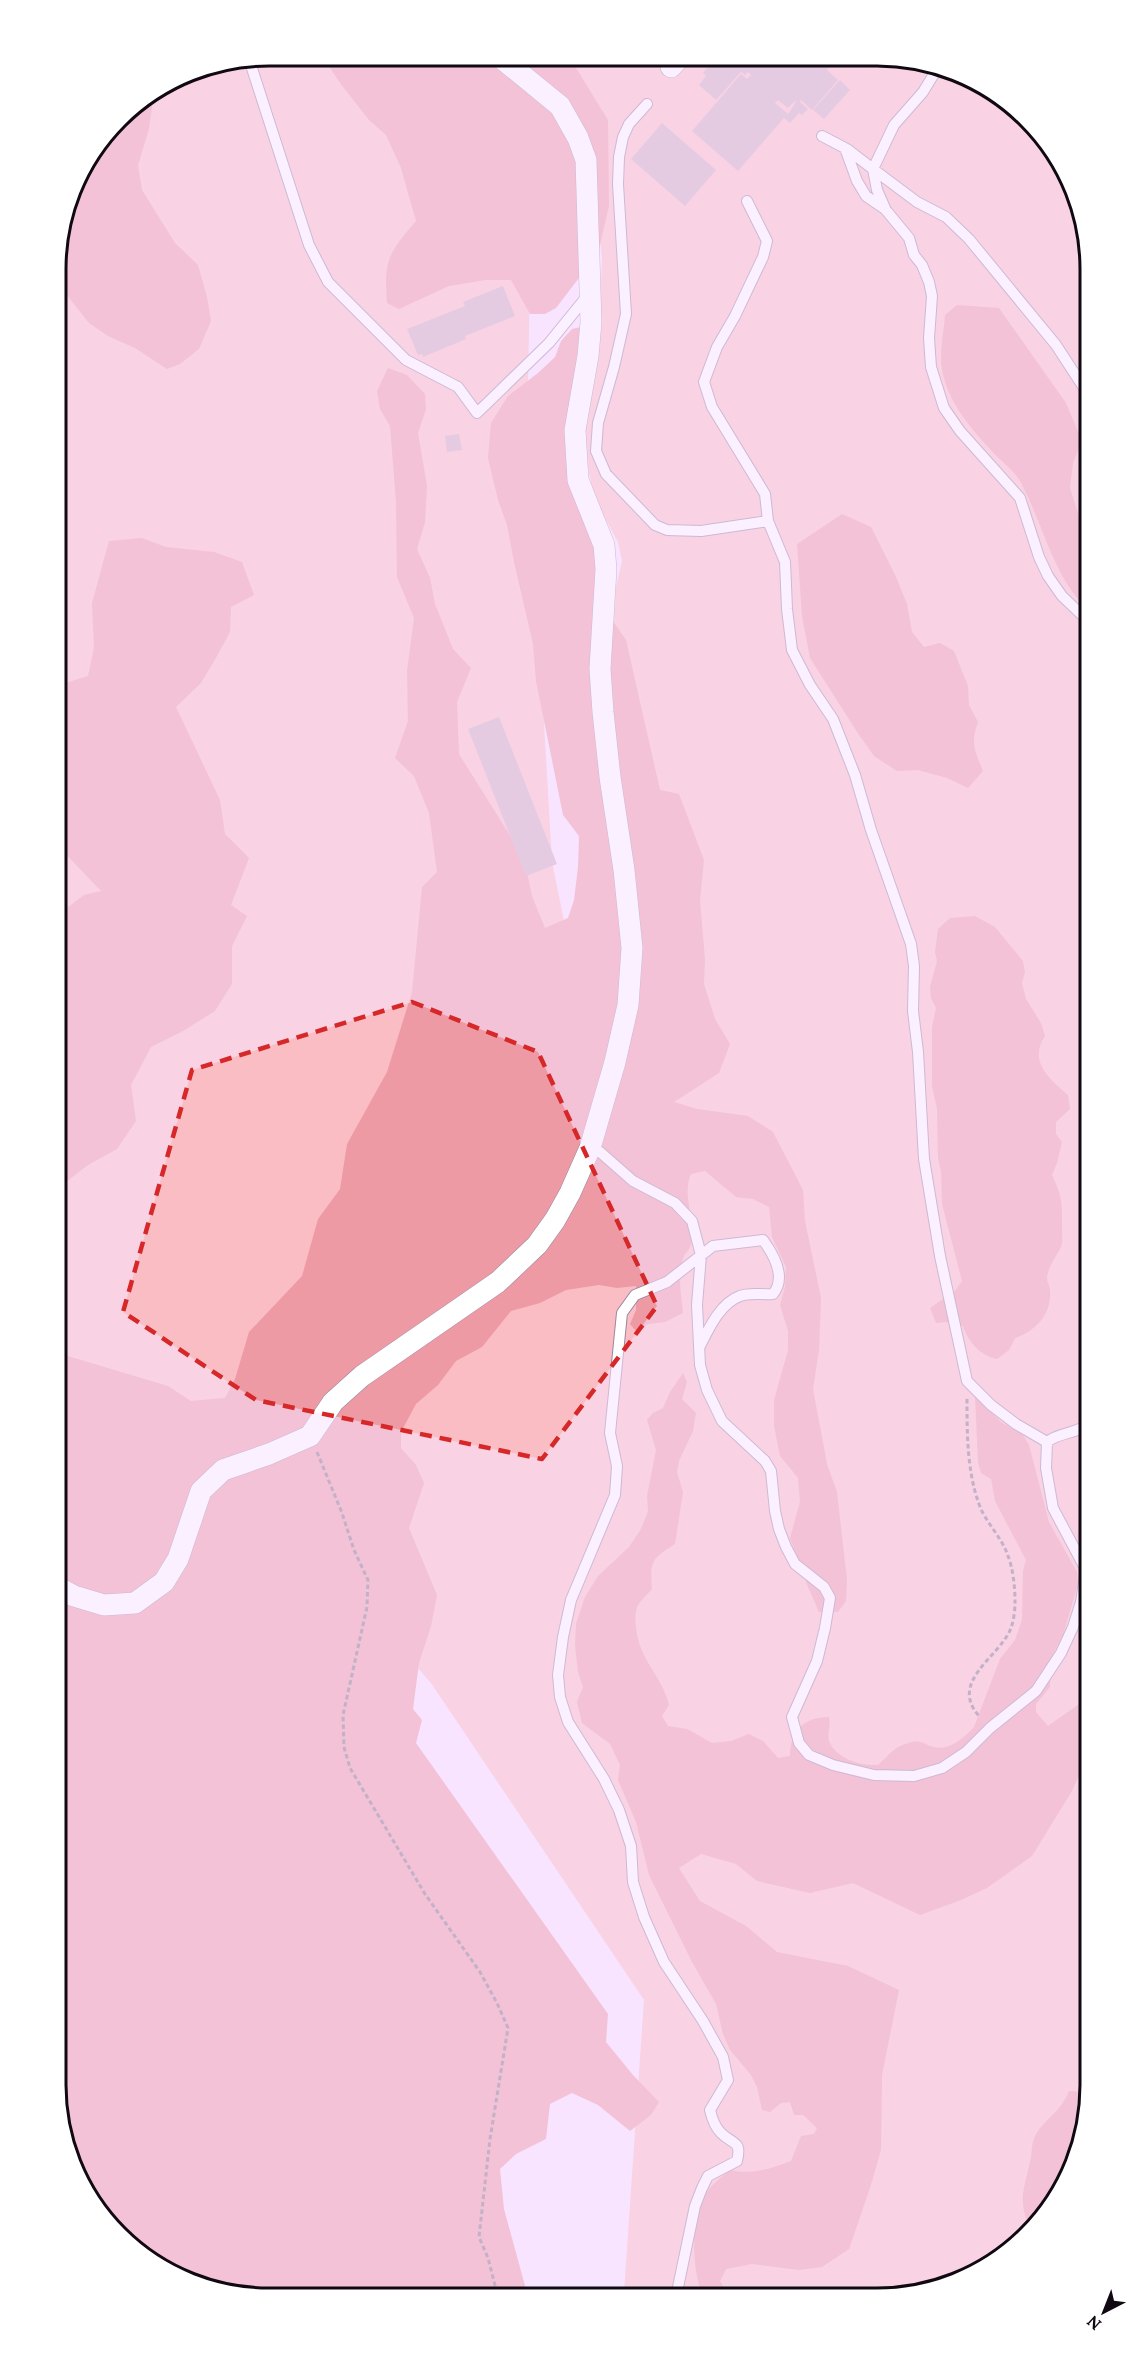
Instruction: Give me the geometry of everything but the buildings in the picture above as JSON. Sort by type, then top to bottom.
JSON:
[{"type":"street","points":[[66,1592],[104,1605],[135,1603],[164,1582],[178,1558],[201,1491],[223,1470],[269,1454],[310,1436],[333,1402],[362,1376],[498,1282],[537,1245],[555,1220],[590,1148],[615,1062],[628,1005],[632,948],[624,870],[610,777],[600,669],[606,569],[604,545],[578,480],[586,441],[575,430],[588,356],[591,291],[586,160],[578,138],[560,106],[511,66]]},
{"type":"lane","points":[[252,67],[309,245],[328,282],[406,360],[458,387],[477,413],[549,343],[591,291]]},
{"type":"lane","points":[[885,209],[877,190],[873,169],[894,125],[923,92],[934,75]]},
{"type":"lane","points":[[647,104],[629,124],[623,137],[619,157],[618,184],[626,314],[598,423],[586,441],[596,451],[606,474],[655,525],[667,530],[701,531],[768,521]]},
{"type":"lane","points":[[822,136],[846,148],[917,202],[946,217],[969,239],[1056,345],[1080,382]]},
{"type":"lane","points":[[846,148],[856,181],[866,196],[885,209],[909,238],[914,255],[922,265],[929,282],[932,296],[929,338],[931,367],[944,408],[960,431],[1020,498],[1048,576],[1062,596],[1080,613]]},
{"type":"lane","points":[[747,201],[767,241],[763,257],[735,316],[717,347],[704,382],[712,407],[765,494],[768,521],[785,562],[792,650],[810,685],[833,719],[855,775],[911,944],[924,1159],[940,1256],[967,1381],[991,1405],[1016,1424],[1047,1442]]},
{"type":"lane","points":[[590,1148],[600,1152],[633,1181],[675,1203],[692,1221],[701,1255],[697,1305],[702,1373],[722,1421],[765,1461],[771,1470],[779,1529],[795,1564],[824,1587],[830,1598],[817,1661],[792,1717],[799,1743],[809,1755],[833,1765],[874,1775],[914,1776],[942,1768],[966,1752],[990,1728],[1036,1691],[1060,1653],[1080,1608]]},
{"type":"lane","points":[[678,2288],[695,2206],[708,2176],[737,2161],[740,2150],[737,2144],[722,2133],[713,2122],[710,2110],[728,2080],[723,2057],[703,2021],[664,1962],[644,1917],[633,1882],[631,1846],[619,1810],[604,1779],[568,1722],[558,1675],[559,1656],[571,1600],[615,1495],[617,1466],[610,1433],[622,1313],[634,1295],[667,1282],[713,1246],[763,1240],[775,1259],[779,1277],[778,1288],[773,1294],[738,1296],[724,1307],[710,1326],[699,1348]]},
{"type":"lane","points":[[1047,1442],[1055,1436],[1080,1429]]},
{"type":"lane","points":[[1047,1442],[1046,1468],[1053,1508],[1080,1557]]},
{"type":"path","points":[[967,1381],[970,1469],[979,1505],[1009,1556],[1015,1600],[1011,1628],[1003,1642],[976,1673],[970,1688],[970,1698],[977,1713],[990,1728]]},
{"type":"path","points":[[310,1436],[368,1580],[367,1607],[343,1715],[344,1747],[350,1768],[425,1894],[480,1972],[508,2028],[490,2139],[479,2237],[488,2258],[495,2288]]},
{"type":"highlighted area","points":[[412,1002],[538,1052],[657,1306],[542,1459],[256,1400],[123,1312],[192,1070]]},
{"type":"shaded area","points":[[269,66],[458,66],[533,140],[527,427],[552,862],[564,921],[266,1441],[66,1532],[66,256],[70,229],[81,191],[100,156],[125,125],[145,108],[191,81],[229,70]]},
{"type":"shaded area","points":[[329,66],[575,66],[608,120],[609,206],[598,253],[556,308],[545,314],[530,314],[511,280],[485,280],[449,286],[399,309],[387,303],[387,266],[399,242],[416,221],[401,168],[386,135],[369,120]]},
{"type":"shaded area","points":[[520,66],[877,66],[904,68],[942,77],[967,87],[990,100],[1021,125],[1053,167],[1065,191],[1078,242],[1080,269],[1080,2098],[1073,2138],[1065,2163],[1053,2187],[1021,2229],[990,2254],[967,2267],[930,2281],[904,2286],[877,2288],[624,2288],[644,2000],[431,1683],[390,1636],[335,1418],[548,1248],[610,686],[616,587],[622,561],[618,542],[594,498],[587,462],[585,416],[600,318],[602,258],[594,187]]},
{"type":"shaded area","points":[[153,102],[149,129],[138,165],[142,190],[175,243],[198,265],[211,321],[199,349],[180,364],[167,369],[135,348],[108,336],[89,323],[66,293],[66,256],[70,229],[81,191],[93,167],[116,135]]},
{"type":"shaded area","points":[[957,305],[999,308],[1066,403],[1080,436],[1080,446],[1073,463],[1070,488],[1080,519],[1080,601],[1056,562],[1020,481],[974,430],[960,412],[949,392],[942,370],[941,357],[945,315]]},
{"type":"shaded area","points":[[581,327],[583,343],[577,355],[574,382],[595,538],[597,598],[626,640],[660,790],[679,794],[704,860],[700,901],[705,959],[704,984],[715,1019],[730,1044],[719,1073],[674,1102],[697,1109],[748,1116],[773,1132],[803,1190],[805,1221],[821,1298],[819,1350],[813,1389],[827,1464],[837,1492],[847,1580],[846,1601],[838,1612],[819,1612],[790,1538],[800,1502],[798,1478],[780,1456],[774,1426],[774,1400],[788,1350],[788,1331],[780,1305],[785,1287],[786,1267],[772,1237],[769,1207],[753,1199],[736,1197],[705,1171],[691,1174],[688,1182],[688,1200],[692,1236],[682,1263],[680,1278],[683,1313],[665,1322],[648,1324],[636,1331],[630,1324],[636,1310],[636,1286],[617,1288],[599,1285],[566,1290],[540,1303],[511,1311],[482,1347],[456,1361],[438,1385],[416,1404],[401,1432],[401,1448],[416,1465],[424,1483],[409,1528],[437,1595],[431,1626],[419,1663],[413,1709],[422,1720],[416,1743],[608,2014],[606,2042],[659,2102],[651,2115],[630,2131],[598,2105],[572,2093],[550,2104],[546,2139],[516,2154],[500,2169],[504,2209],[526,2288],[269,2288],[229,2284],[179,2267],[156,2254],[116,2219],[100,2198],[87,2175],[73,2138],[68,2112],[66,2085],[66,1355],[168,1386],[191,1401],[225,1398],[235,1379],[249,1332],[302,1276],[318,1219],[340,1189],[347,1144],[387,1072],[412,992],[422,887],[437,872],[429,813],[414,776],[395,758],[408,721],[407,671],[414,618],[397,577],[396,502],[390,426],[380,409],[377,391],[388,368],[407,375],[425,394],[426,409],[418,433],[427,486],[425,522],[417,549],[430,578],[435,604],[453,649],[471,668],[457,702],[459,754],[524,858],[532,896],[545,928],[568,918],[574,900],[579,836],[563,815],[536,681],[533,644],[507,525],[498,500],[488,458],[491,423],[508,396],[555,357],[561,341],[572,329]]},
{"type":"shaded area","points":[[842,514],[871,527],[907,604],[912,632],[924,647],[940,643],[954,651],[968,686],[969,705],[978,722],[974,747],[983,771],[968,788],[947,778],[918,770],[897,771],[874,756],[810,658],[802,616],[797,544]]},
{"type":"shaded area","points":[[142,538],[166,547],[214,552],[242,562],[254,595],[231,607],[230,632],[217,656],[201,683],[176,707],[220,800],[225,834],[249,858],[231,905],[247,916],[232,946],[232,984],[215,1011],[151,1047],[131,1085],[136,1121],[117,1149],[88,1165],[66,1182],[66,909],[84,895],[101,891],[66,854],[66,683],[88,676],[94,648],[92,603],[109,541]]},
{"type":"shaded area","points":[[975,916],[995,927],[1023,961],[1025,972],[1022,983],[1026,999],[1041,1023],[1045,1036],[1040,1045],[1040,1061],[1048,1076],[1068,1095],[1070,1109],[1056,1122],[1056,1134],[1062,1142],[1052,1175],[1061,1201],[1062,1241],[1047,1277],[1050,1290],[1048,1307],[1036,1326],[1015,1338],[1009,1350],[997,1359],[986,1355],[976,1347],[963,1326],[946,1322],[936,1323],[930,1308],[955,1291],[962,1281],[942,1204],[937,1109],[932,1086],[932,1027],[936,1008],[931,998],[930,987],[937,961],[935,952],[938,929],[950,918]]},
{"type":"shaded area","points":[[683,1373],[687,1382],[682,1399],[696,1413],[693,1431],[679,1461],[677,1472],[683,1492],[675,1544],[661,1553],[654,1562],[651,1572],[652,1589],[638,1605],[635,1617],[641,1649],[666,1694],[669,1705],[662,1716],[668,1726],[687,1729],[712,1743],[731,1741],[749,1734],[763,1741],[778,1758],[790,1756],[793,1739],[800,1727],[812,1720],[829,1717],[829,1741],[832,1747],[843,1757],[857,1763],[871,1765],[878,1765],[896,1749],[912,1742],[921,1742],[940,1748],[951,1745],[974,1727],[1000,1659],[1015,1640],[1022,1620],[1023,1571],[1026,1560],[995,1501],[991,1479],[981,1473],[978,1462],[975,1396],[1001,1422],[1023,1435],[1029,1445],[1049,1522],[1077,1572],[1078,1584],[1063,1635],[1051,1658],[1050,1687],[1036,1704],[1036,1712],[1048,1726],[1080,1703],[1080,1773],[1072,1791],[1032,1856],[987,1888],[920,1915],[853,1883],[810,1893],[757,1881],[736,1864],[701,1854],[679,1868],[700,1901],[746,1926],[777,1952],[848,1966],[899,1990],[882,2075],[881,2150],[849,2249],[822,2267],[799,2270],[752,2264],[726,2269],[720,2281],[724,2288],[700,2288],[698,2281],[694,2255],[695,2228],[701,2203],[707,2192],[730,2170],[746,2172],[761,2170],[791,2161],[801,2136],[814,2134],[817,2128],[803,2115],[794,2115],[790,2102],[781,2103],[770,2112],[762,2110],[757,2087],[751,2075],[730,2050],[723,2034],[716,2004],[692,1962],[649,1875],[636,1822],[618,1780],[620,1765],[610,1744],[582,1723],[577,1702],[583,1687],[578,1672],[575,1645],[576,1624],[585,1597],[598,1576],[629,1547],[641,1529],[648,1511],[647,1496],[656,1450],[647,1420],[653,1413],[663,1408],[670,1392]]},
{"type":"shaded area","points":[[1069,2091],[1080,2092],[1073,2138],[1065,2163],[1053,2187],[1027,2221],[1023,2196],[1034,2139],[1042,2126],[1062,2104]]}]
